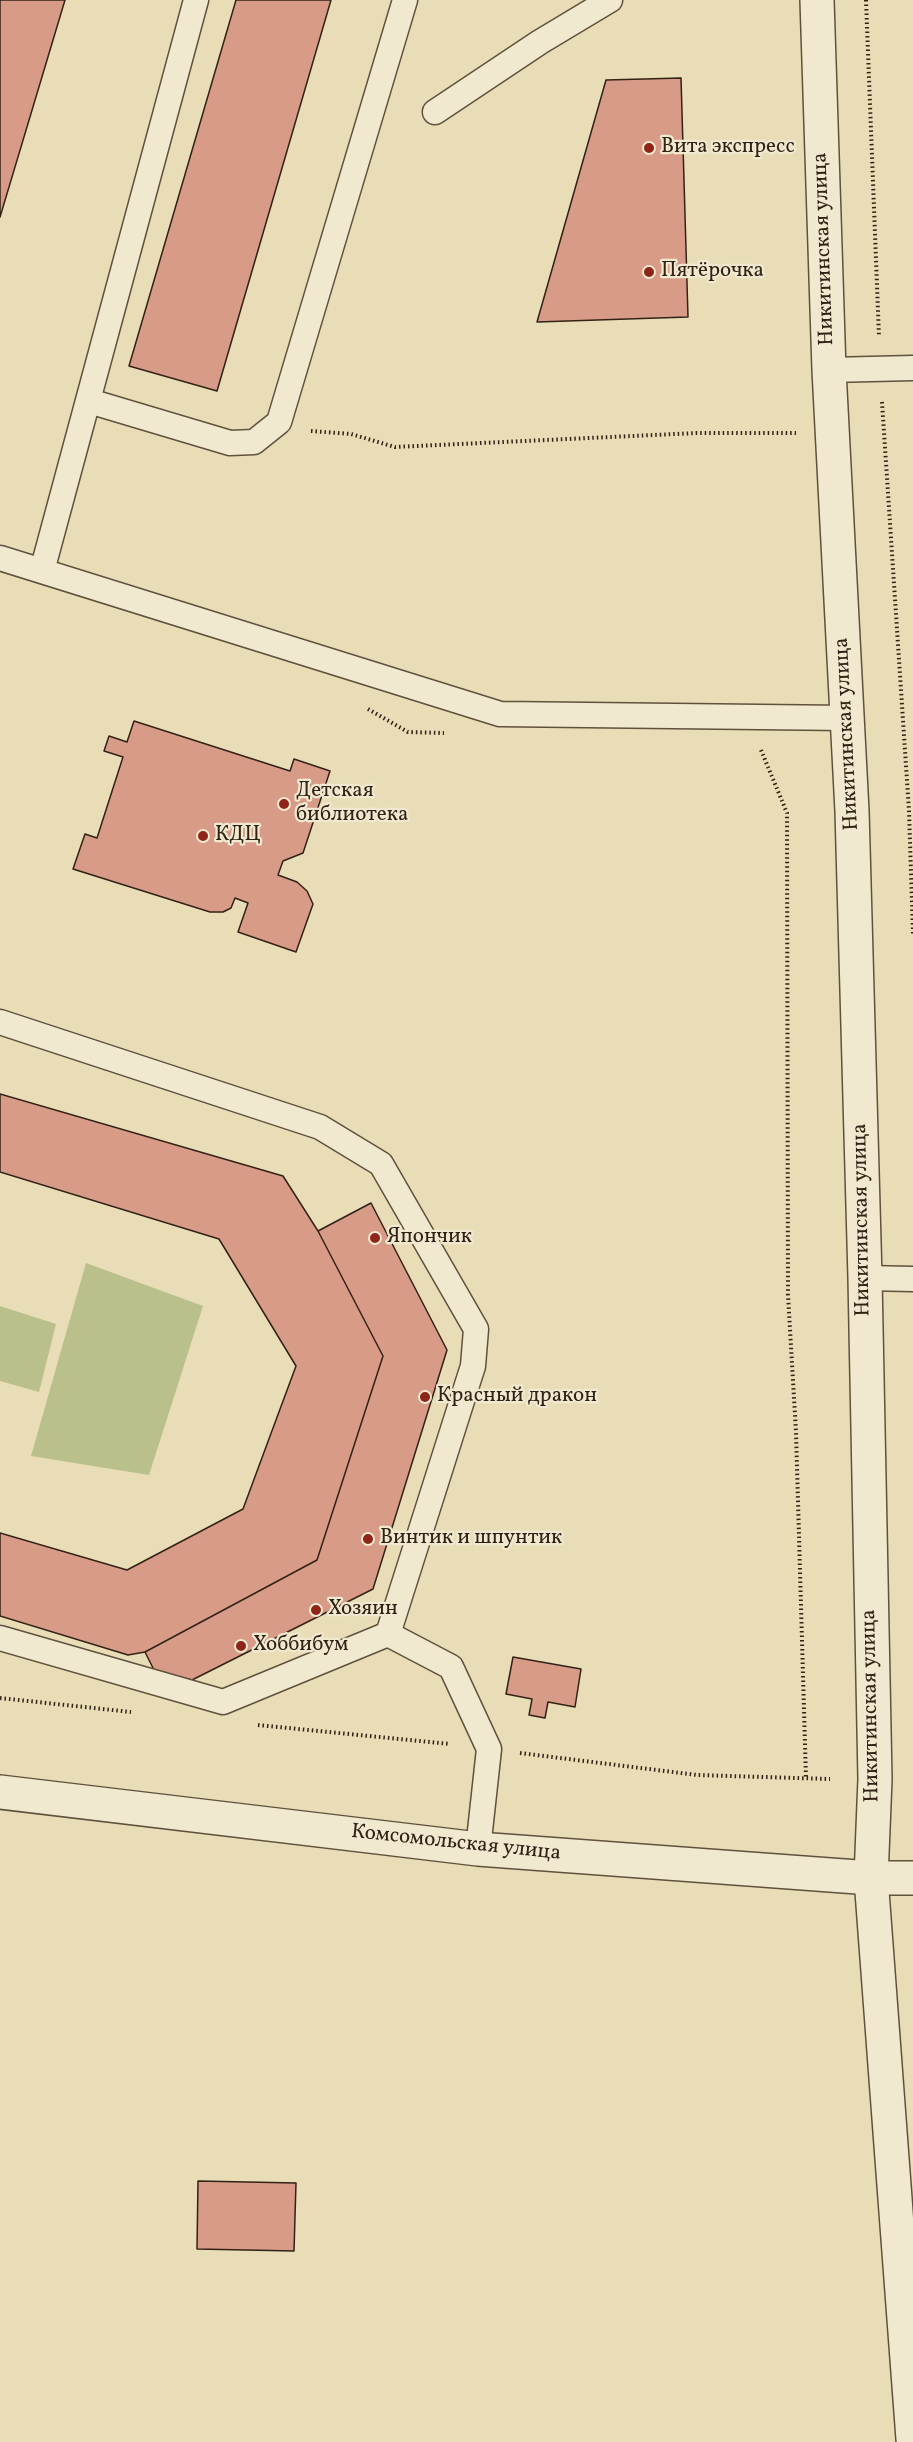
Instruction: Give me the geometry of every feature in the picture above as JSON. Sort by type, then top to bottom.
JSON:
[{"type":"street","name":"Никитинская улица","points":[[817,0],[829,370],[847,718],[865,1278],[875,1779],[871,1878],[913,2439]]},
{"type":"street","name":"Комсомольская улица","points":[[0,1792],[478,1849],[871,1878],[913,1878]]},
{"type":"lane","points":[[42,571],[196,0]]},
{"type":"lane","points":[[89,401],[230,443],[254,442],[276,425],[405,0]]},
{"type":"lane","points":[[435,112],[540,42],[610,0]]},
{"type":"lane","points":[[829,370],[913,368]]},
{"type":"lane","points":[[0,558],[500,714],[847,718]]},
{"type":"lane","points":[[0,1022],[320,1127],[381,1164],[476,1329],[473,1366],[388,1634]]},
{"type":"lane","points":[[865,1278],[913,1279]]},
{"type":"lane","points":[[0,1638],[223,1702],[388,1634]]},
{"type":"lane","points":[[388,1634],[451,1667],[489,1749],[478,1849]]},
{"type":"path","points":[[866,0],[880,369],[909,811],[913,934]]},
{"type":"path","points":[[276,425],[297,430],[351,434],[395,447],[697,433],[832,431]]},
{"type":"path","points":[[787,813],[788,1294],[796,1432],[806,1779]]},
{"type":"path","points":[[0,1698],[143,1713]]},
{"type":"path","points":[[250,1724],[489,1749],[697,1775],[830,1779]]},
{"type":"green space","points":[[86,1263],[203,1306],[149,1475],[31,1456]]},
{"type":"green space","points":[[0,1306],[56,1324],[39,1392],[0,1381]]},
{"type":"building","points":[[0,0],[65,0],[0,217]]},
{"type":"building","points":[[236,0],[331,0],[217,391],[129,366]]},
{"type":"building","points":[[681,78],[688,317],[537,322],[606,80]]},
{"type":"building","name":"КДЦ","points":[[134,721],[290,771],[294,759],[330,771],[303,853],[283,861],[278,875],[297,882],[307,891],[313,904],[296,952],[238,932],[248,903],[235,898],[231,908],[223,912],[210,912],[73,869],[85,834],[97,838],[123,757],[104,751],[109,736],[127,742]]},
{"type":"building","points":[[0,1094],[283,1176],[318,1231],[383,1356],[317,1560],[145,1652],[128,1655],[0,1616],[0,1533],[127,1570],[243,1509],[296,1366],[219,1239],[0,1172]]},
{"type":"building","points":[[371,1203],[447,1350],[373,1589],[192,1680],[155,1672],[145,1652],[317,1560],[383,1356],[318,1231]]},
{"type":"building","points":[[513,1657],[581,1669],[575,1707],[548,1702],[545,1718],[529,1715],[532,1699],[506,1694]]},
{"type":"building","points":[[198,2181],[296,2183],[294,2251],[197,2249]]},
{"type":"place","name":"Вита экспресс","points":[[649,148]]},
{"type":"place","name":"Пятёрочка","points":[[649,272]]},
{"type":"place","name":"Детская библиотека","points":[[284,804]]},
{"type":"place","name":"КДЦ","points":[[203,836]]},
{"type":"place","name":"Япончик","points":[[375,1238]]},
{"type":"place","name":"Красный дракон","points":[[425,1397]]},
{"type":"place","name":"Винтик и шпунтик","points":[[368,1539]]},
{"type":"place","name":"Хозяин","points":[[316,1610]]},
{"type":"place","name":"Хоббибум","points":[[241,1646]]}]
